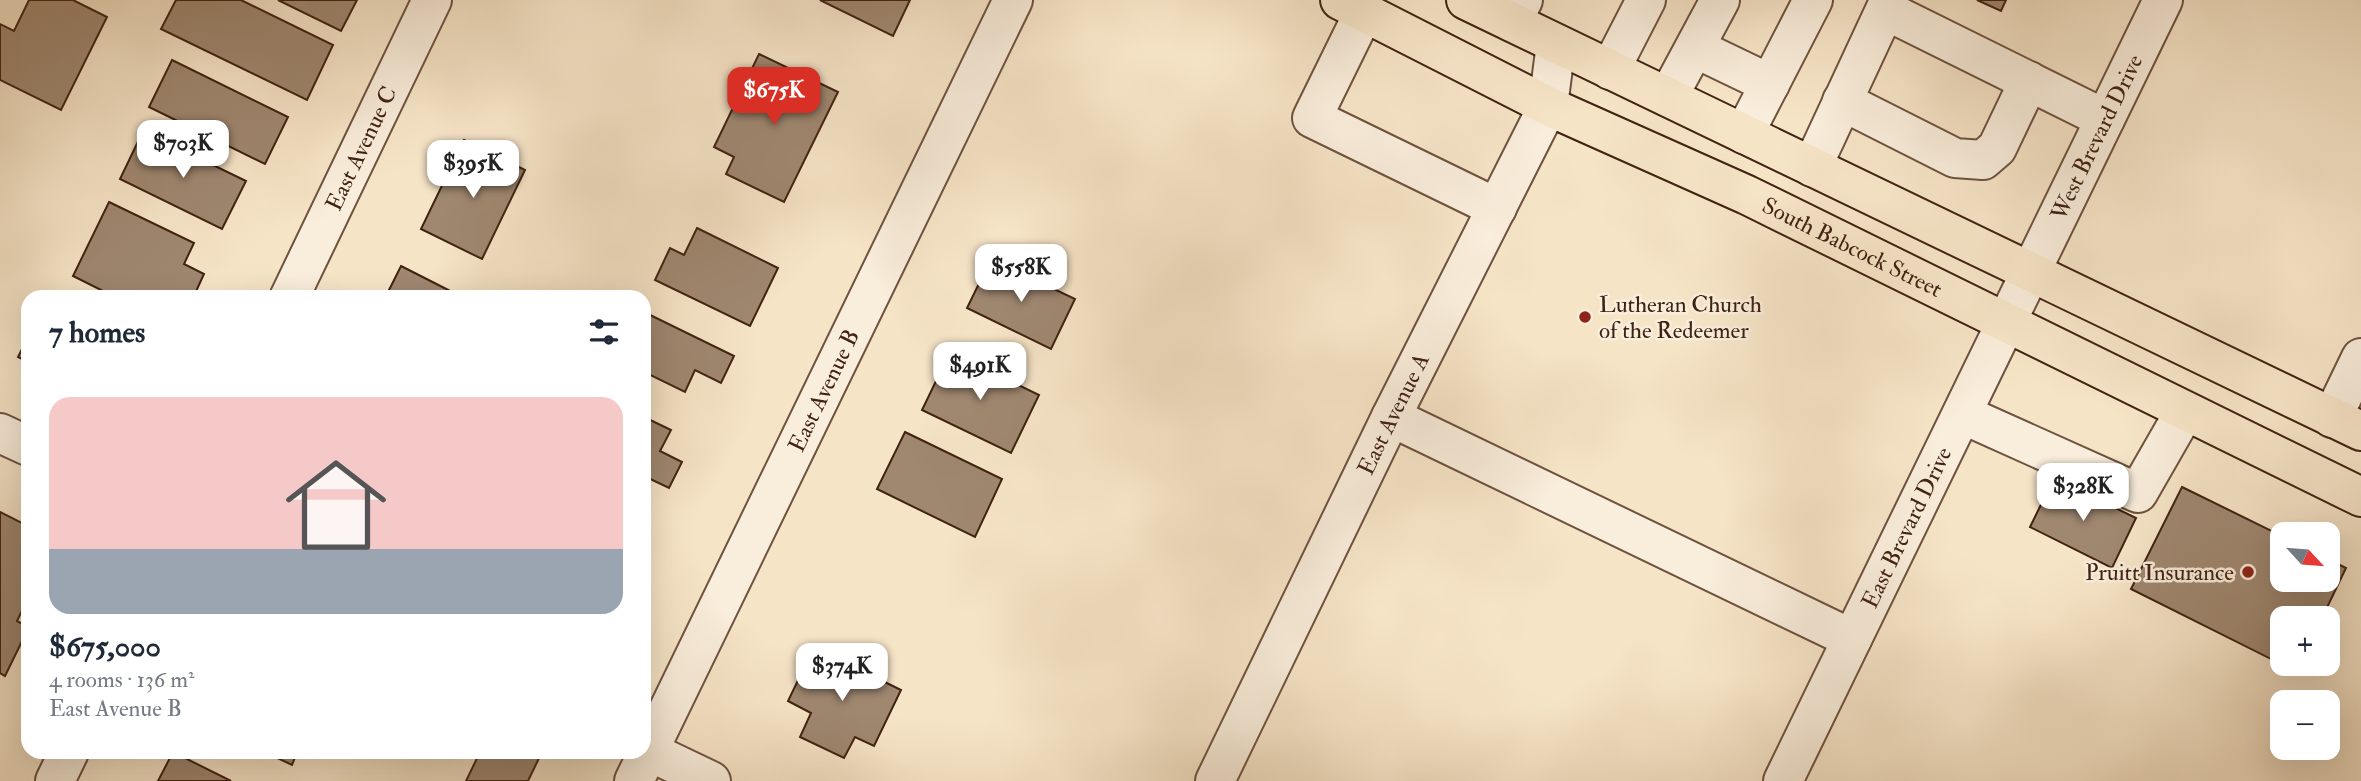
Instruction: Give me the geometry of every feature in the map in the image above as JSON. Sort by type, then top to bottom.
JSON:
[{"type":"main road","points":[[1466,0],[1518,11],[1556,44],[2346,425]]},
{"type":"main road","name":"South Babcock Street","points":[[1352,6],[1548,106],[1747,195],[2361,497]]},
{"type":"street","name":"East Avenue C","points":[[293,290],[432,0]]},
{"type":"street","name":"East Avenue B","points":[[651,742],[1013,0]]},
{"type":"street","points":[[1611,70],[1646,0]]},
{"type":"street","points":[[1668,97],[1720,0]]},
{"type":"street","points":[[1744,134],[1813,0]]},
{"type":"street","name":"West Brevard Drive","points":[[2029,273],[2163,0]]},
{"type":"street","points":[[1352,6],[1312,118],[1497,208]]},
{"type":"street","points":[[1812,167],[1885,9],[2105,119]]},
{"type":"street","name":"East Avenue A","points":[[1215,781],[1391,417],[1548,106],[1556,44]]},
{"type":"street","points":[[1695,48],[1770,84]]},
{"type":"street","points":[[1842,101],[1955,158],[1983,160],[1997,148],[2029,81]]},
{"type":"street","name":"East Brevard Drive","points":[[1783,781],[2029,273]]},
{"type":"street","points":[[2346,425],[2361,358]]},
{"type":"street","points":[[1962,414],[2138,493],[2185,411]]},
{"type":"street","points":[[1391,417],[1852,639]]},
{"type":"street","points":[[0,433],[21,443]]},
{"type":"street","points":[[55,781],[66,759]]},
{"type":"street","points":[[642,760],[711,781]]},
{"type":"building","points":[[29,0],[73,0],[107,17],[61,110],[0,80],[0,24],[14,31]]},
{"type":"building","points":[[176,0],[241,0],[333,45],[307,100],[161,29]]},
{"type":"building","points":[[278,0],[357,0],[341,31]]},
{"type":"building","points":[[820,0],[910,0],[893,36]]},
{"type":"building","points":[[1977,0],[2006,0],[2001,11]]},
{"type":"building","points":[[759,54],[838,92],[784,202],[726,174],[734,157],[714,147]]},
{"type":"building","points":[[172,60],[288,117],[265,164],[149,107]]},
{"type":"building","points":[[143,131],[246,181],[222,229],[120,179]]},
{"type":"building","points":[[464,140],[525,170],[482,259],[421,229]]},
{"type":"building","points":[[109,202],[194,243],[184,264],[204,274],[197,290],[101,290],[73,276]]},
{"type":"building","points":[[697,228],[778,268],[750,326],[655,280],[670,248],[684,255]]},
{"type":"building","points":[[991,259],[1075,299],[1051,349],[967,308]]},
{"type":"building","points":[[401,266],[448,290],[389,290]]},
{"type":"building","points":[[651,315],[734,356],[721,383],[695,370],[685,392],[651,375]]},
{"type":"building","points":[[950,352],[1039,395],[1011,453],[922,410]]},
{"type":"building","points":[[651,420],[671,430],[660,451],[682,462],[669,488],[651,479]]},
{"type":"building","points":[[905,432],[1002,479],[975,537],[877,489]]},
{"type":"building","points":[[2054,478],[2136,518],[2112,568],[2030,527]]},
{"type":"building","points":[[2182,487],[2270,530],[2270,592],[2334,592],[2328,606],[2270,606],[2270,658],[2131,589]]},
{"type":"building","points":[[0,512],[21,522],[21,613],[17,621],[21,623],[21,643],[5,676],[0,673]]},
{"type":"building","points":[[2340,565],[2346,568],[2340,580]]},
{"type":"building","points":[[814,647],[901,690],[874,746],[855,737],[844,758],[800,737],[811,713],[788,701]]},
{"type":"building","points":[[169,759],[187,759],[231,781],[158,781]]},
{"type":"building","points":[[280,759],[294,759],[292,765]]},
{"type":"building","points":[[477,759],[539,759],[528,781],[466,781]]},
{"type":"place","name":"Lutheran Church of the Redeemer","points":[[1585,317]]},
{"type":"place","name":"Pruitt Insurance","points":[[2248,572]]}]
